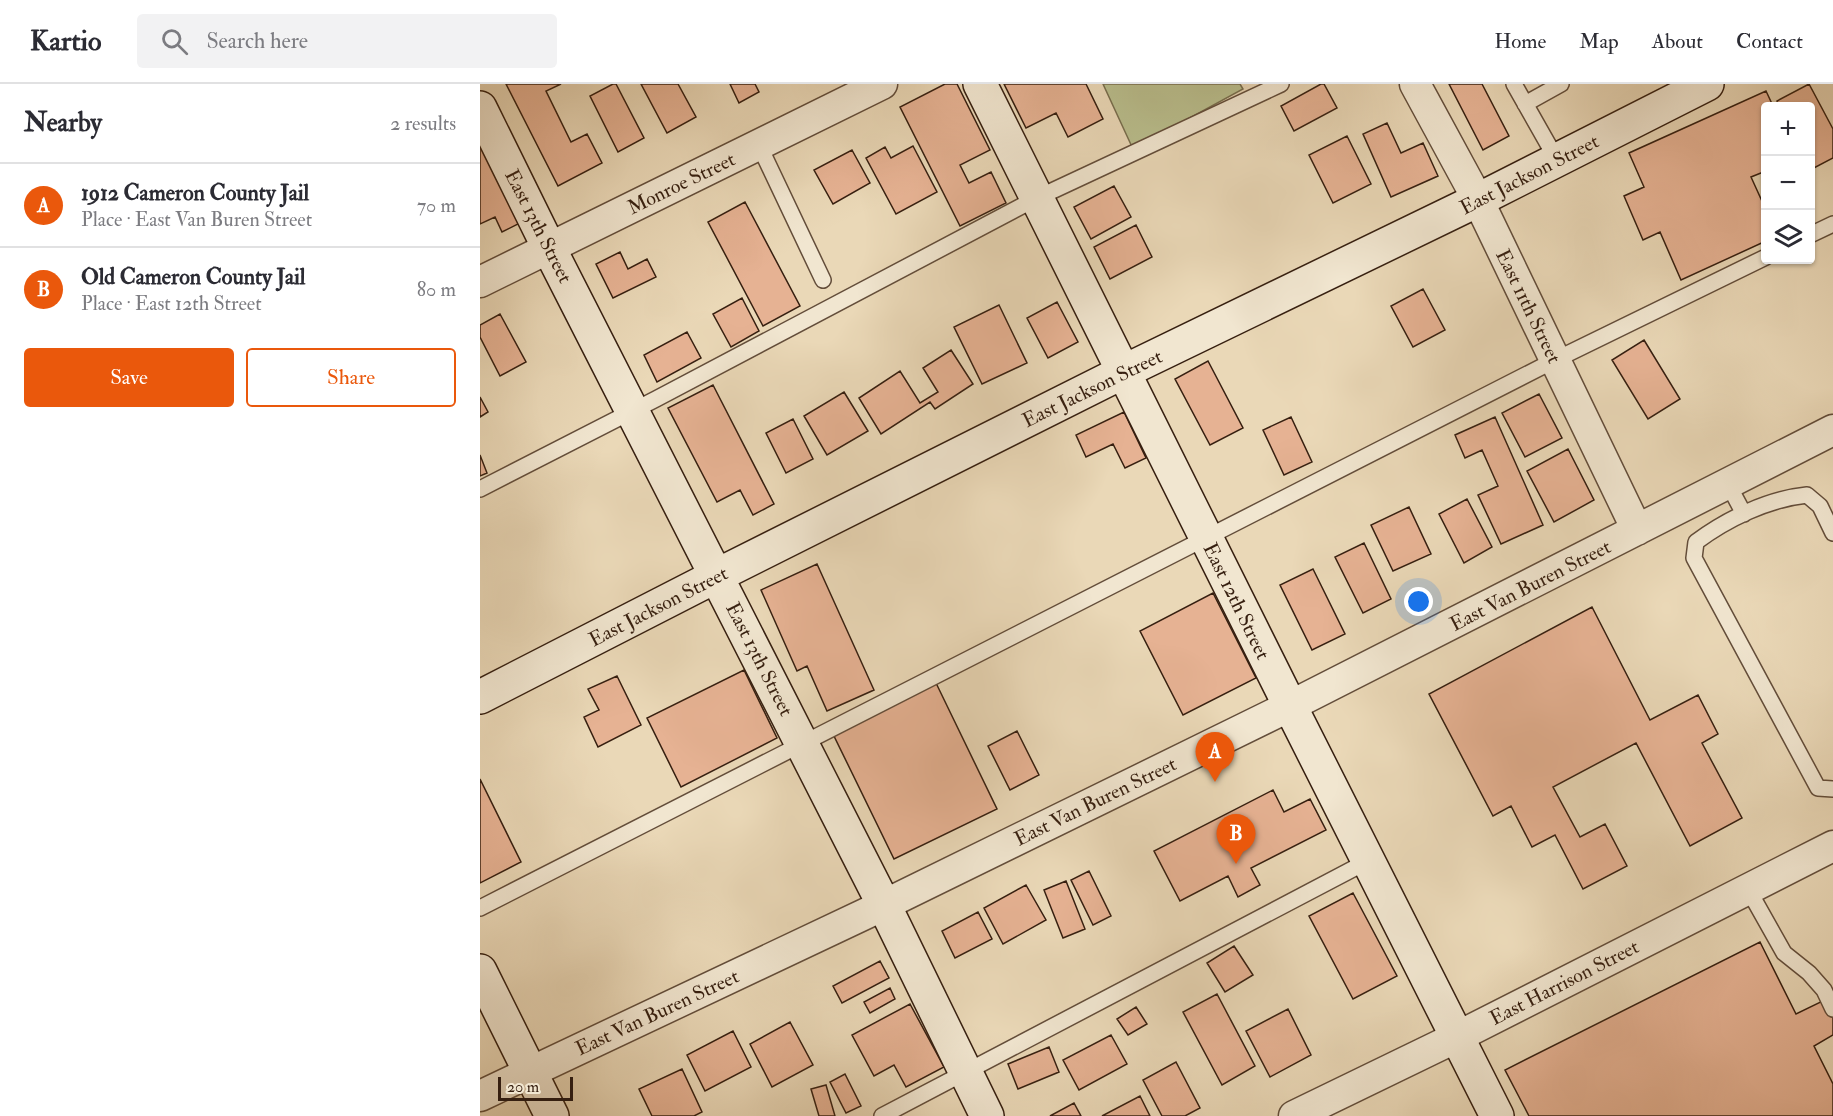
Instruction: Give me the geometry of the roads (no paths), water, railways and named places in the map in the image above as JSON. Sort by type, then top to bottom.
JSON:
[{"type":"main road","name":"East 12th Street","points":[[980,84],[1497,1116]]},
{"type":"main road","name":"East Jackson Street","points":[[480,697],[1123,372],[1478,200],[1707,84]]},
{"type":"main road","name":"East 13th Street","points":[[480,108],[884,905],[987,1116]]},
{"type":"main road","points":[[480,971],[552,1116]]},
{"type":"street","name":"Monroe Street","points":[[480,282],[882,84]]},
{"type":"street","name":"East 11th Street","points":[[1415,84],[1478,200],[1637,530]]},
{"type":"street","name":"East Van Buren Street","points":[[480,1096],[884,905],[1290,706],[1833,430]]},
{"type":"street","name":"East Harrison Street","points":[[1294,1116],[1457,1037],[1833,846]]},
{"type":"lane","points":[[480,489],[1037,198],[1281,84]]},
{"type":"lane","points":[[1514,84],[1557,160]]},
{"type":"lane","points":[[1525,104],[1561,84]]},
{"type":"lane","points":[[759,145],[823,280]]},
{"type":"lane","points":[[1815,233],[1833,224]]},
{"type":"lane","points":[[480,908],[1555,360],[1761,259]]},
{"type":"lane","points":[[1728,484],[1744,514]]},
{"type":"lane","points":[[1833,533],[1820,506],[1807,495],[1791,496],[1715,528],[1696,542],[1694,558],[1818,788],[1833,789]]},
{"type":"lane","points":[[882,1116],[1368,861]]},
{"type":"lane","points":[[1748,889],[1784,953],[1800,964],[1824,990],[1833,1009]]},
{"type":"place","name":"1912 Cameron County Jail","points":[[1215,782]]},
{"type":"place","name":"Old Cameron County Jail","points":[[1236,864]]}]
